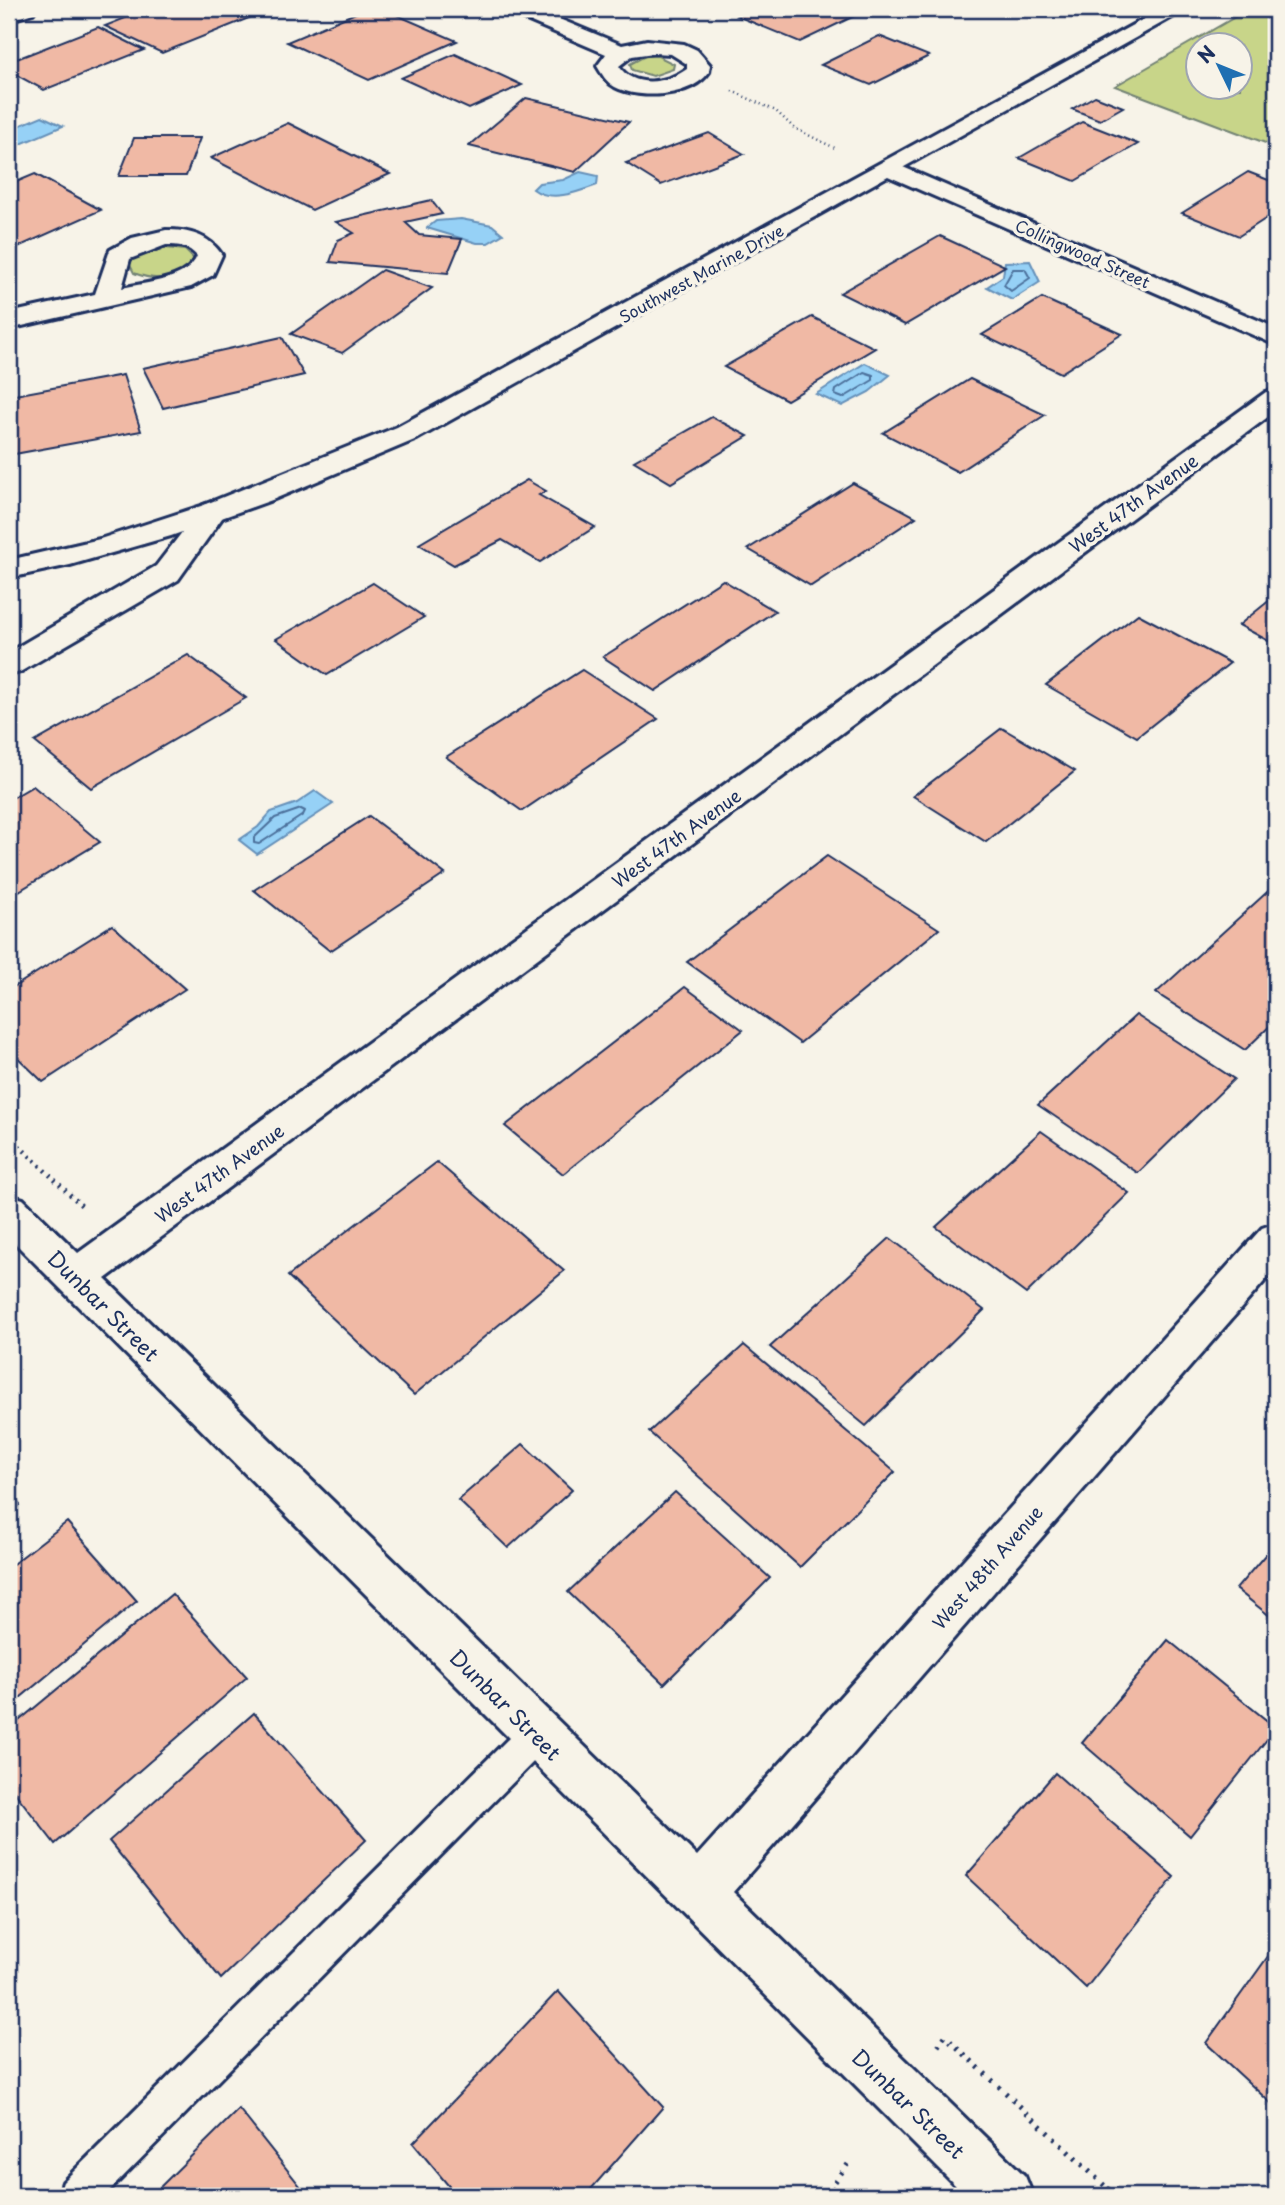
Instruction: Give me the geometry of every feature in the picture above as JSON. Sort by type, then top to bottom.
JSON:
[{"type":"street","points":[[9,15],[26,9]]},
{"type":"street","points":[[517,9],[621,52]]},
{"type":"street","name":"Southwest Marine Drive","points":[[9,569],[139,535],[214,511],[313,474],[407,433],[1177,9]]},
{"type":"street","name":"Collingwood Street","points":[[889,168],[1276,337]]},
{"type":"street","points":[[9,321],[107,297]]},
{"type":"street","name":"West 47th Avenue","points":[[75,1278],[1276,398]]},
{"type":"street","points":[[9,665],[167,573],[214,511]]},
{"type":"street","name":"Dunbar Street","points":[[9,1211],[697,1894],[983,2188]]},
{"type":"street","name":"West 48th Avenue","points":[[697,1894],[1276,1240]]},
{"type":"lane","points":[[77,2196],[537,1734]]},
{"type":"path","points":[[744,95],[776,111],[794,128],[828,143]]},
{"type":"path","points":[[933,2052],[946,2036],[1115,2196]]},
{"type":"path","points":[[839,2196],[831,2187],[848,2164]]},
{"type":"path","points":[[1101,2196],[1107,2188]]},
{"type":"green space","points":[[1249,9],[1276,9],[1276,147],[1115,86],[1184,46],[1184,102],[1254,102],[1254,32],[1209,32]]},
{"type":"green space","points":[[645,56],[658,56],[674,64],[673,69],[653,76],[632,70],[630,64]]},
{"type":"green space","points":[[157,247],[185,250],[193,258],[193,263],[181,273],[166,278],[134,273],[129,263],[133,258]]},
{"type":"water","points":[[42,116],[63,126],[9,149],[9,130]]},
{"type":"water","points":[[580,172],[598,176],[597,185],[556,196],[533,189],[539,183],[563,180]]},
{"type":"water","points":[[461,219],[492,225],[503,234],[488,243],[477,243],[427,228],[436,221]]},
{"type":"water","points":[[1030,261],[1040,282],[1012,300],[987,287],[1003,276],[1005,262]]},
{"type":"water","points":[[865,363],[890,375],[869,392],[842,406],[816,394]]},
{"type":"water","points":[[315,791],[333,804],[257,854],[239,840],[258,827],[271,812],[297,803]]},
{"type":"building","points":[[148,9],[266,11],[162,53],[105,26]]},
{"type":"building","points":[[365,9],[383,9],[457,41],[369,80],[287,42]]},
{"type":"building","points":[[754,9],[869,9],[800,42],[737,16]]},
{"type":"building","points":[[98,27],[144,50],[44,90],[9,71],[9,62]]},
{"type":"building","points":[[879,36],[929,56],[871,85],[821,65]]},
{"type":"building","points":[[455,54],[522,85],[469,109],[401,78]]},
{"type":"building","points":[[1095,96],[1123,107],[1100,120],[1072,109]]},
{"type":"building","points":[[526,98],[629,122],[575,172],[469,146]]},
{"type":"building","points":[[1082,122],[1138,144],[1075,181],[1019,158]]},
{"type":"building","points":[[288,123],[390,174],[312,210],[211,158]]},
{"type":"building","points":[[709,133],[744,154],[661,185],[626,163]]},
{"type":"building","points":[[134,138],[200,138],[186,176],[119,176]]},
{"type":"building","points":[[1248,172],[1276,183],[1276,212],[1239,236],[1182,213]]},
{"type":"building","points":[[35,174],[101,210],[9,251],[9,185]]},
{"type":"building","points":[[431,200],[442,214],[405,222],[419,235],[462,239],[448,273],[330,262],[338,240],[354,233],[336,222]]},
{"type":"building","points":[[940,236],[1005,266],[905,325],[840,293]]},
{"type":"building","points":[[382,270],[432,288],[342,353],[291,334]]},
{"type":"building","points":[[1042,298],[1122,334],[1061,373],[982,335]]},
{"type":"building","points":[[812,317],[875,348],[787,400],[724,367]]},
{"type":"building","points":[[282,337],[304,375],[163,408],[143,368]]},
{"type":"building","points":[[123,375],[141,431],[9,455],[9,396]]},
{"type":"building","points":[[970,379],[1045,415],[958,472],[883,433]]},
{"type":"building","points":[[712,417],[748,436],[671,483],[634,461]]},
{"type":"building","points":[[527,480],[546,491],[539,495],[595,527],[540,562],[502,540],[454,565],[419,544]]},
{"type":"building","points":[[853,483],[916,517],[811,586],[748,549]]},
{"type":"building","points":[[723,580],[775,611],[655,691],[603,657]]},
{"type":"building","points":[[373,583],[424,617],[327,675],[276,639]]},
{"type":"building","points":[[1276,595],[1276,645],[1239,625]]},
{"type":"building","points":[[1138,614],[1230,663],[1137,737],[1046,685]]},
{"type":"building","points":[[188,655],[246,698],[91,788],[35,742]]},
{"type":"building","points":[[582,670],[658,719],[522,811],[446,757]]},
{"type":"building","points":[[1002,728],[1075,771],[986,842],[913,796]]},
{"type":"building","points":[[33,786],[100,842],[9,897],[9,800]]},
{"type":"building","points":[[369,816],[445,874],[330,951],[254,890]]},
{"type":"building","points":[[827,856],[939,929],[800,1043],[687,962]]},
{"type":"building","points":[[1276,884],[1276,1020],[1245,1050],[1156,993]]},
{"type":"building","points":[[112,925],[185,989],[43,1082],[9,1049],[9,990]]},
{"type":"building","points":[[685,987],[743,1030],[563,1174],[505,1126]]},
{"type":"building","points":[[1136,1015],[1234,1079],[1138,1173],[1038,1105]]},
{"type":"building","points":[[1041,1131],[1129,1193],[1026,1294],[936,1227]]},
{"type":"building","points":[[437,1162],[564,1271],[414,1395],[288,1276]]},
{"type":"building","points":[[890,1238],[984,1310],[866,1426],[770,1347]]},
{"type":"building","points":[[744,1345],[895,1472],[800,1567],[649,1432]]},
{"type":"building","points":[[523,1444],[572,1490],[508,1548],[458,1500]]},
{"type":"building","points":[[9,1491],[20,1505],[9,1514]]},
{"type":"building","points":[[675,1492],[770,1578],[664,1684],[568,1592]]},
{"type":"building","points":[[67,1522],[137,1601],[9,1707],[9,1567]]},
{"type":"building","points":[[1276,1542],[1276,1621],[1236,1589]]},
{"type":"building","points":[[172,1594],[247,1677],[55,1844],[9,1785],[9,1729]]},
{"type":"building","points":[[1168,1640],[1276,1728],[1190,1836],[1082,1743]]},
{"type":"building","points":[[254,1713],[366,1840],[221,1979],[109,1841]]},
{"type":"building","points":[[1055,1773],[1174,1877],[1086,1988],[966,1876]]},
{"type":"building","points":[[1274,1948],[1276,1950],[1276,2108],[1206,2043]]},
{"type":"building","points":[[558,1991],[663,2107],[585,2196],[457,2196],[413,2143]]},
{"type":"building","points":[[239,2109],[308,2196],[151,2196]]}]
